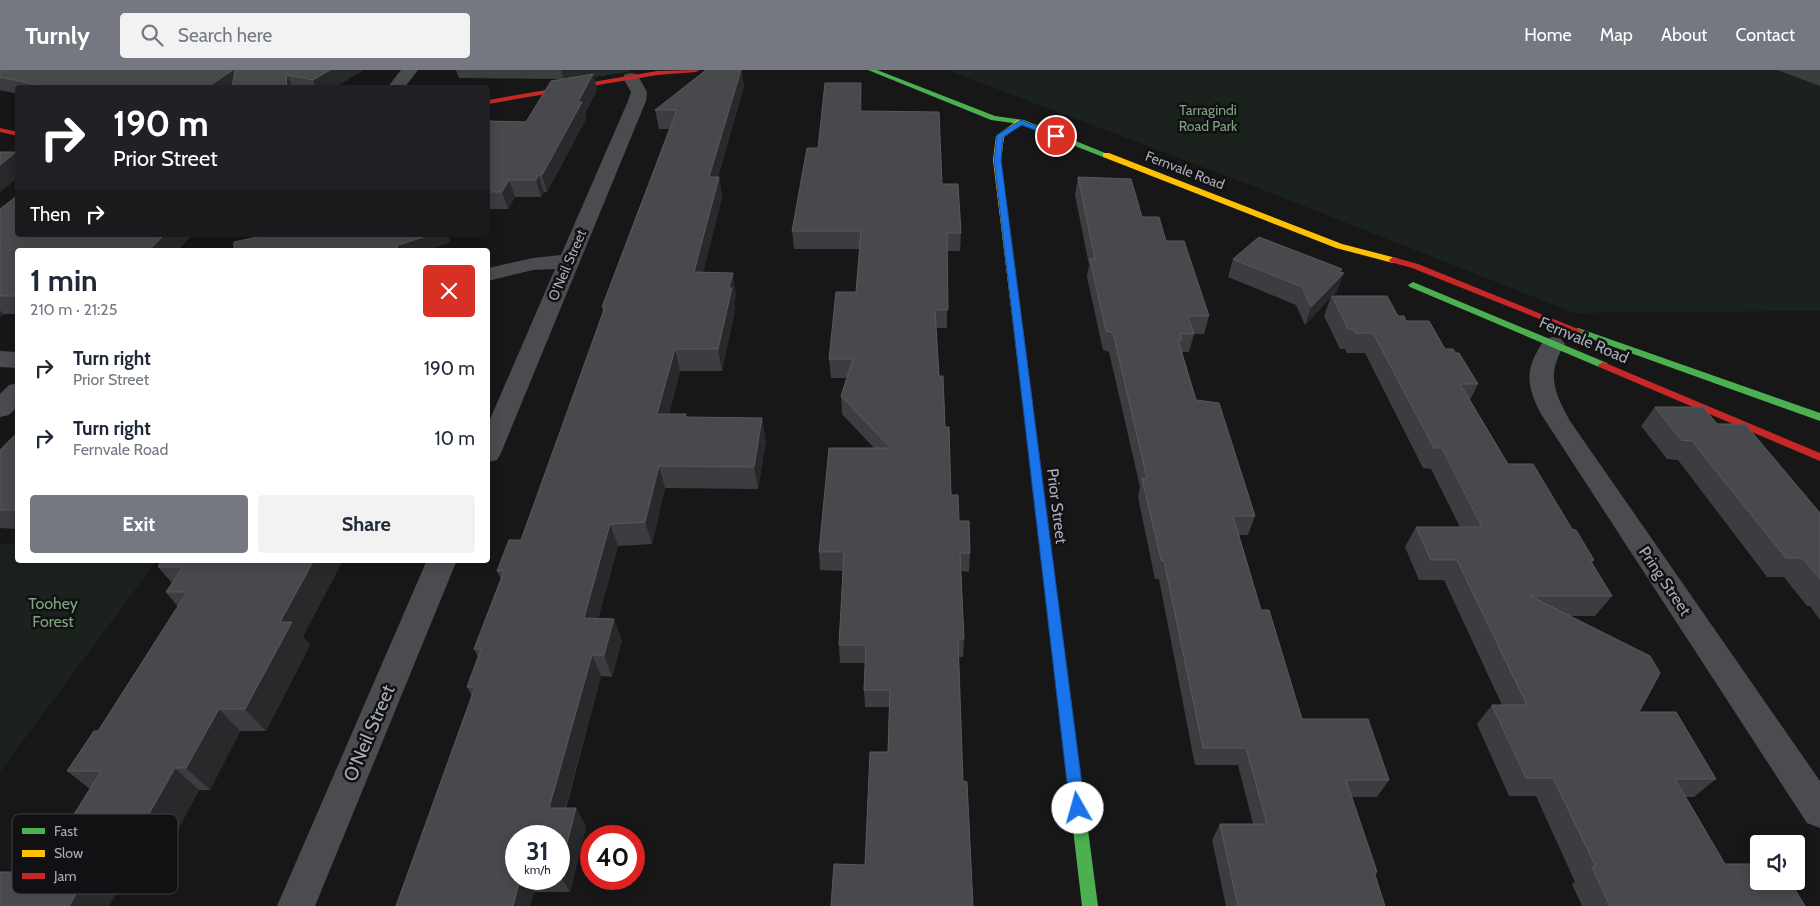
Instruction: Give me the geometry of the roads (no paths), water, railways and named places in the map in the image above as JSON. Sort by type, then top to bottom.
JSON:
[{"type":"street","points":[[398,85],[410,70]]},
{"type":"street","points":[[490,102],[661,72],[696,70]]},
{"type":"street","name":"Fernvale Road","points":[[871,70],[994,118],[1021,122],[1339,246],[1415,266],[1607,343],[1820,416]]},
{"type":"street","name":"O'Neil Street","points":[[490,448],[637,101],[639,92],[631,78]]},
{"type":"street","name":"Fernvale Road","points":[[1004,108],[1021,122]]},
{"type":"street","name":"Prior Street","points":[[1021,122],[1000,136],[997,160],[1090,906]]},
{"type":"street","points":[[0,130],[15,133]]},
{"type":"street","name":"Fernvale Road","points":[[1339,246],[1379,268]]},
{"type":"street","points":[[490,274],[533,264],[569,261]]},
{"type":"street","name":"Fernvale Road","points":[[1403,281],[1820,457]]},
{"type":"street","name":"Pring Street","points":[[1554,344],[1546,357],[1539,378],[1544,398],[1571,441],[1820,810]]},
{"type":"street","points":[[0,360],[15,360]]},
{"type":"street","points":[[0,409],[15,394]]},
{"type":"street","name":"O'Neil Street","points":[[296,906],[441,563]]},
{"type":"park label","name":"Tarragindi Road Park","points":[[1208,118]]},
{"type":"park label","name":"Toohey Forest","points":[[53,612]]}]
